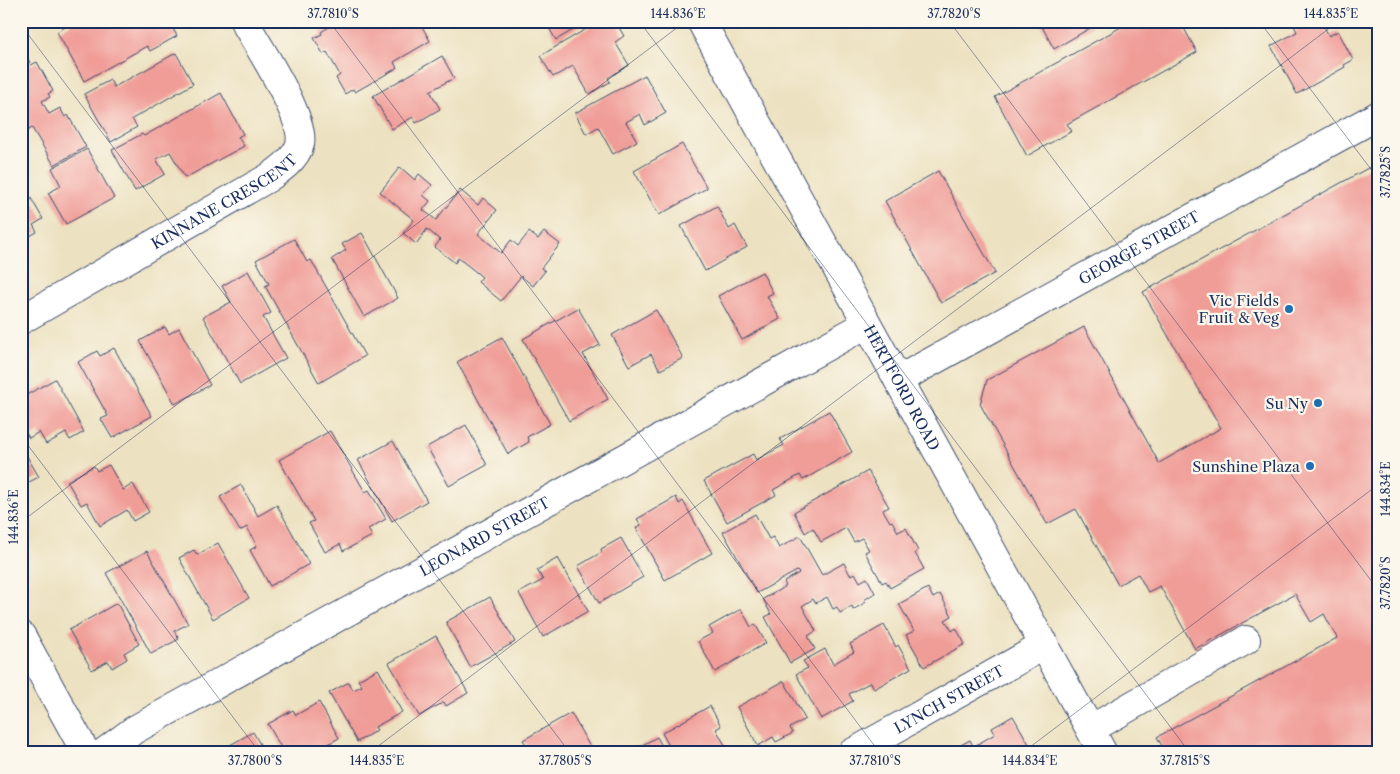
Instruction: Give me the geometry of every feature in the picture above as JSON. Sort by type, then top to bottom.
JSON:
[{"type":"street","name":"KINNANE CRESCENT","points":[[21,320],[268,178],[282,168],[291,158],[300,144],[298,125],[291,105],[244,21]]},
{"type":"street","name":"HERTFORD ROAD","points":[[701,21],[1103,753]]},
{"type":"street","name":"GEORGE STREET","points":[[898,380],[1379,115]]},
{"type":"street","name":"LEONARD STREET","points":[[103,753],[134,730],[868,324]]},
{"type":"street","points":[[21,635],[86,753]]},
{"type":"street","points":[[1091,729],[1246,640]]},
{"type":"street","name":"LYNCH STREET","points":[[852,753],[1045,646]]},
{"type":"building","points":[[75,21],[169,21],[177,36],[150,51],[147,46],[84,81],[57,32]]},
{"type":"building","points":[[339,21],[419,21],[430,41],[394,62],[397,68],[355,92],[353,89],[345,94],[336,78],[340,75],[327,52],[323,54],[314,38]]},
{"type":"building","points":[[545,21],[588,21],[556,40]]},
{"type":"building","points":[[600,21],[615,21],[624,36],[615,42],[629,65],[608,78],[610,82],[589,94],[573,66],[553,77],[540,56]]},
{"type":"building","points":[[1039,21],[1089,21],[1092,27],[1054,49]]},
{"type":"building","points":[[1132,21],[1180,21],[1197,52],[1067,124],[1072,131],[1027,156],[995,97]]},
{"type":"building","points":[[1292,21],[1321,21],[1329,36],[1338,31],[1353,60],[1344,65],[1345,67],[1297,94],[1271,46],[1297,32]]},
{"type":"building","points":[[176,53],[193,84],[132,119],[137,127],[111,142],[84,94],[110,80],[114,87]]},
{"type":"building","points":[[26,55],[31,65],[37,62],[53,91],[48,94],[50,97],[42,101],[49,114],[60,108],[65,117],[68,115],[86,147],[54,165],[32,128],[25,132],[21,125],[21,58]]},
{"type":"building","points":[[442,56],[454,78],[430,91],[440,109],[416,123],[413,117],[392,129],[373,96]]},
{"type":"building","points":[[645,75],[666,113],[645,125],[640,114],[626,122],[637,141],[613,154],[598,127],[586,134],[575,113]]},
{"type":"building","points":[[221,93],[243,134],[238,137],[244,146],[185,178],[170,152],[156,159],[165,174],[135,191],[112,150],[142,134],[144,136]]},
{"type":"building","points":[[682,144],[707,188],[659,215],[634,171]]},
{"type":"building","points":[[87,149],[114,198],[66,224],[48,193],[61,186],[52,168]]},
{"type":"building","name":"Sunshine Plaza","points":[[1379,162],[1379,753],[1166,753],[1157,737],[1337,638],[1324,614],[1311,622],[1295,594],[1195,649],[1160,586],[1148,592],[1138,574],[1118,585],[1076,509],[1047,524],[980,404],[987,380],[1084,327],[1159,463],[1221,428],[1143,292]]},
{"type":"building","points":[[400,167],[415,180],[419,174],[432,185],[423,195],[430,201],[423,210],[436,220],[460,190],[478,205],[483,198],[497,210],[478,234],[501,253],[511,240],[518,246],[529,232],[538,239],[544,232],[560,244],[541,268],[545,271],[533,286],[521,276],[501,301],[478,282],[482,277],[458,258],[455,263],[435,247],[440,240],[427,229],[416,244],[403,233],[414,220],[380,192]]},
{"type":"building","points":[[938,171],[995,273],[941,303],[885,201]]},
{"type":"building","points":[[21,181],[43,219],[33,225],[37,232],[21,241]]},
{"type":"building","points":[[717,206],[729,229],[735,225],[747,247],[705,271],[681,226]]},
{"type":"building","points":[[362,233],[398,298],[364,317],[332,259],[346,250],[342,244]]},
{"type":"building","points":[[294,239],[307,262],[311,260],[365,356],[319,383],[265,286],[269,284],[256,260]]},
{"type":"building","points":[[248,271],[271,313],[263,317],[286,358],[240,384],[203,317],[231,302],[222,286]]},
{"type":"building","points":[[762,272],[773,293],[767,296],[780,319],[742,340],[718,296]]},
{"type":"building","points":[[578,308],[600,345],[583,354],[608,399],[569,421],[523,339]]},
{"type":"building","points":[[656,310],[683,358],[660,370],[651,354],[629,366],[612,335]]},
{"type":"building","points":[[165,327],[169,334],[179,328],[210,385],[175,404],[140,341]]},
{"type":"building","points":[[502,337],[550,424],[527,437],[529,442],[508,454],[457,362]]},
{"type":"building","points":[[114,348],[152,416],[112,438],[101,419],[108,416],[78,362],[97,351],[100,356]]},
{"type":"building","points":[[55,379],[84,432],[70,440],[66,433],[46,444],[39,432],[29,438],[21,424],[21,398]]},
{"type":"building","points":[[829,411],[852,452],[803,480],[800,475],[773,490],[776,495],[727,522],[704,481],[753,454],[756,460],[784,445],[780,439]]},
{"type":"building","points":[[466,425],[487,465],[449,486],[427,447]]},
{"type":"building","points":[[330,431],[365,492],[369,490],[386,519],[368,529],[372,536],[343,551],[340,544],[325,552],[309,523],[314,521],[279,460]]},
{"type":"building","points":[[393,441],[427,501],[392,521],[358,460]]},
{"type":"building","points":[[21,446],[39,477],[21,486]]},
{"type":"building","points":[[109,465],[123,490],[133,484],[149,512],[133,521],[127,510],[100,526],[87,502],[81,505],[67,481],[94,466],[97,471]]},
{"type":"building","points":[[868,471],[889,507],[883,510],[898,532],[906,528],[918,551],[915,553],[924,569],[890,588],[886,581],[882,583],[865,552],[869,550],[862,538],[854,542],[846,528],[821,542],[813,528],[805,533],[794,512]]},
{"type":"building","points":[[241,485],[258,516],[277,505],[309,564],[270,586],[250,550],[257,546],[247,527],[240,531],[220,497]]},
{"type":"building","points":[[676,497],[679,504],[683,501],[712,553],[665,580],[636,528],[641,525],[637,519]]},
{"type":"building","points":[[755,514],[769,539],[773,537],[779,548],[800,536],[822,575],[844,563],[850,575],[855,573],[860,582],[867,578],[875,593],[864,600],[866,602],[853,610],[852,606],[840,613],[837,607],[833,609],[827,597],[816,603],[813,599],[802,606],[816,631],[808,636],[815,649],[790,663],[765,617],[771,614],[763,599],[786,586],[784,582],[799,573],[797,571],[757,593],[723,532]]},
{"type":"building","points":[[621,538],[643,577],[599,603],[578,566],[602,552],[601,549]]},
{"type":"building","points":[[218,543],[249,598],[213,619],[179,558],[194,550],[197,555]]},
{"type":"building","points":[[147,551],[188,624],[174,631],[179,639],[151,654],[106,573]]},
{"type":"building","points":[[558,558],[588,611],[543,637],[519,593],[543,580],[537,570]]},
{"type":"building","points":[[928,588],[933,598],[940,594],[952,616],[945,620],[952,631],[956,628],[965,644],[924,667],[906,635],[914,631],[899,604]]},
{"type":"building","points":[[490,597],[515,642],[470,667],[446,622]]},
{"type":"building","points":[[117,603],[139,644],[124,653],[127,659],[112,668],[108,661],[92,670],[69,630]]},
{"type":"building","points":[[741,609],[751,627],[755,624],[766,643],[715,672],[698,641],[713,633],[709,627]]},
{"type":"building","points":[[884,625],[896,647],[898,645],[911,668],[874,689],[871,682],[849,694],[853,701],[821,719],[796,674],[808,668],[803,661],[825,649],[833,664],[854,652],[850,644]]},
{"type":"building","points":[[436,636],[468,693],[446,706],[444,702],[419,716],[389,663]]},
{"type":"building","points":[[378,669],[402,712],[375,727],[377,730],[357,742],[329,693],[349,682],[353,690],[362,686],[358,680]]},
{"type":"building","points":[[784,681],[805,719],[790,728],[793,733],[776,742],[773,737],[758,746],[737,707]]},
{"type":"building","points":[[319,702],[339,738],[321,748],[324,753],[284,753],[268,724],[293,710],[296,715]]},
{"type":"building","points":[[710,706],[721,726],[716,729],[726,747],[714,753],[673,753],[662,733]]},
{"type":"building","points":[[571,713],[590,747],[580,753],[514,753],[527,746],[523,740]]},
{"type":"building","points":[[1013,716],[1034,753],[980,753],[976,745],[995,734],[992,728]]},
{"type":"building","points":[[253,732],[265,753],[216,753]]},
{"type":"building","points":[[657,737],[666,753],[629,753],[635,749]]},
{"type":"building","points":[[970,740],[977,753],[951,753],[950,751]]},
{"type":"place","name":"Vic Fields Fruit & Veg","points":[[1289,309]]},
{"type":"place","name":"Su Ny","points":[[1318,403]]},
{"type":"place","name":"Sunshine Plaza","points":[[1310,466]]}]
